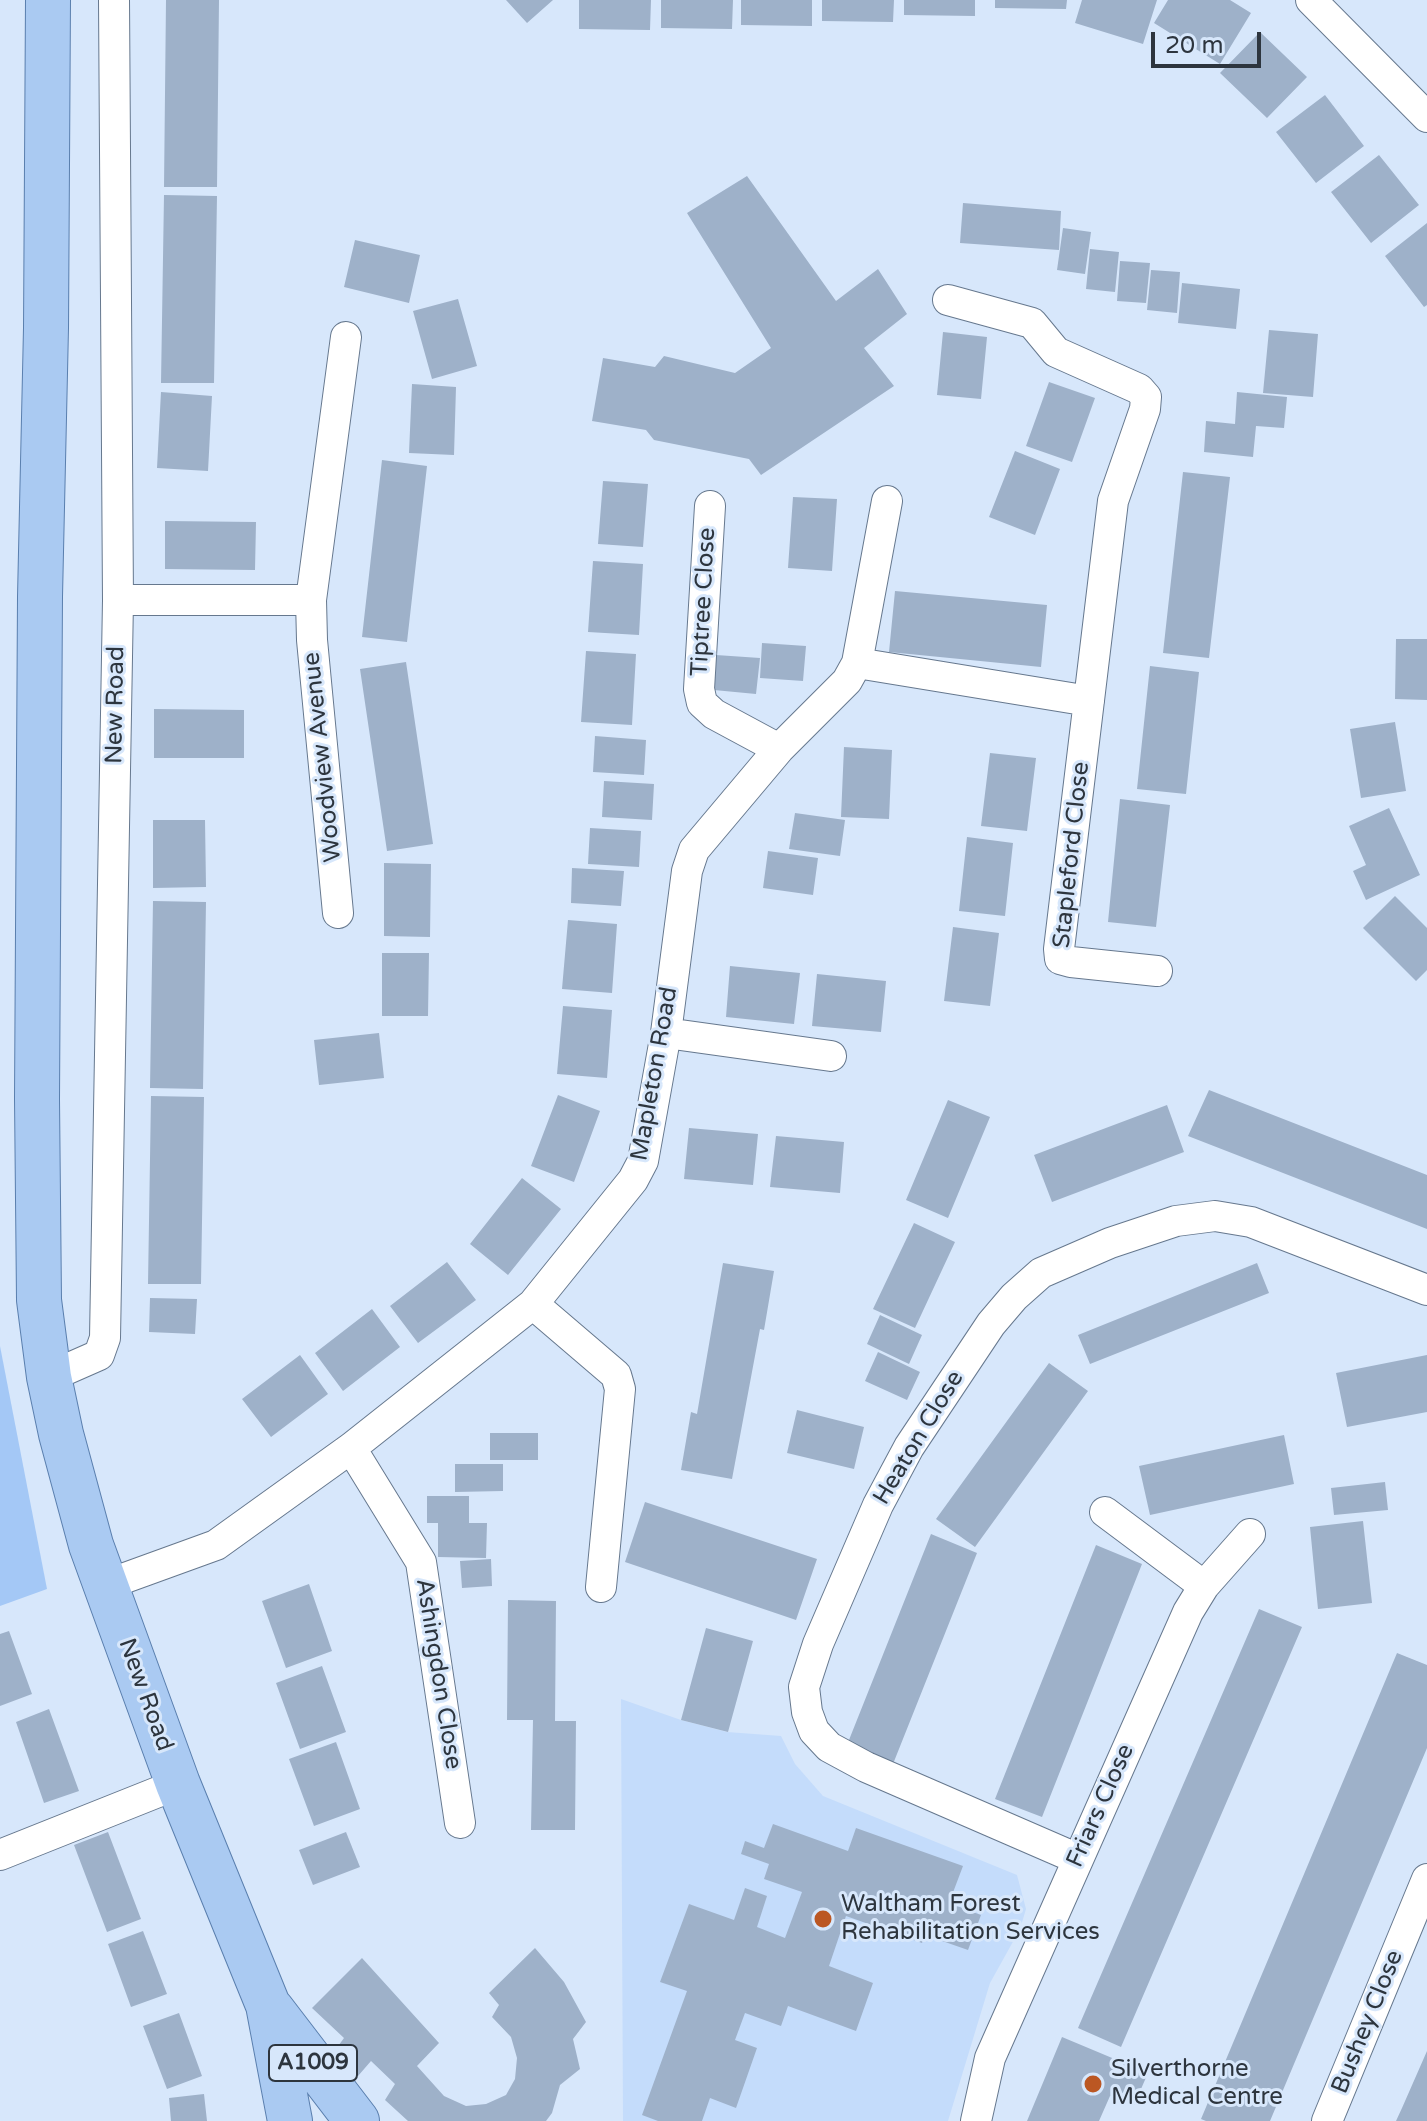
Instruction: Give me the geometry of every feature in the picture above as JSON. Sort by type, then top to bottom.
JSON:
[{"type":"main road","name":"New Road","points":[[48,0],[40,597],[39,1300],[49,1377],[61,1434],[105,1589],[178,1784],[268,2005],[290,2121]]},
{"type":"main road","name":"New Road","points":[[268,2005],[357,2121]]},
{"type":"street","name":"New Road","points":[[49,1377],[99,1355],[105,1338],[118,600],[114,0]]},
{"type":"street","points":[[1311,0],[1423,105]]},
{"type":"street","name":"Stapleford Close","points":[[948,300],[1032,323],[1056,352],[1139,389],[1146,397],[1145,409],[1113,501],[1059,949],[1060,959],[1157,971]]},
{"type":"street","name":"Woodview Avenue","points":[[338,913],[312,640],[311,600],[346,337]]},
{"type":"street","name":"Mapleton Road","points":[[105,1589],[125,1578],[216,1545],[351,1448],[533,1304],[633,1180],[643,1161],[666,1033],[687,871],[694,850],[779,749],[847,681],[857,663],[887,501]]},
{"type":"street","name":"Tiptree Close","points":[[710,506],[699,689],[702,703],[714,714],[779,749]]},
{"type":"street","points":[[118,600],[311,600]]},
{"type":"street","points":[[857,663],[1089,701]]},
{"type":"street","points":[[666,1033],[831,1056]]},
{"type":"street","name":"Heaton Close","points":[[1078,1859],[866,1767],[829,1747],[814,1731],[807,1712],[804,1687],[818,1644],[878,1505],[909,1447],[991,1324],[1014,1297],[1041,1273],[1110,1243],[1176,1221],[1215,1216],[1251,1222],[1427,1290]]},
{"type":"street","points":[[533,1304],[616,1375],[620,1389],[601,1587]]},
{"type":"street","name":"Ashingdon Close","points":[[351,1448],[421,1562],[460,1823]]},
{"type":"street","points":[[1105,1512],[1204,1586]]},
{"type":"street","name":"Friars Close","points":[[976,2121],[990,2058],[1188,1612],[1204,1586],[1250,1534]]},
{"type":"street","points":[[0,1855],[178,1784]]},
{"type":"street","name":"Bushey Close","points":[[1327,2121],[1427,1879]]},
{"type":"shaded area","points":[[0,1346],[47,1589],[0,1606]]},
{"type":"shaded area","name":"Waltham Forest Rehabilitation Services","points":[[621,1699],[727,1732],[781,1736],[795,1764],[823,1796],[1017,1875],[1026,1909],[1020,1929],[990,1983],[948,2121],[623,2121]]},
{"type":"building","points":[[166,0],[219,0],[217,187],[164,187]]},
{"type":"building","points":[[506,0],[553,0],[527,23]]},
{"type":"building","points":[[579,0],[651,0],[650,30],[579,29]]},
{"type":"building","points":[[661,0],[733,0],[732,29],[661,28]]},
{"type":"building","points":[[741,0],[812,0],[812,26],[741,25]]},
{"type":"building","points":[[822,0],[894,0],[893,22],[822,21]]},
{"type":"building","points":[[904,0],[975,0],[975,16],[904,15]]},
{"type":"building","points":[[995,0],[1067,0],[1066,9],[995,8]]},
{"type":"building","points":[[1082,0],[1157,0],[1143,44],[1075,23]]},
{"type":"building","points":[[1168,0],[1230,0],[1251,13],[1220,64],[1154,23]]},
{"type":"building","points":[[1260,32],[1307,77],[1267,118],[1220,73]]},
{"type":"building","points":[[1325,95],[1364,146],[1316,183],[1276,132]]},
{"type":"building","points":[[1379,155],[1419,205],[1371,243],[1331,192]]},
{"type":"building","points":[[747,176],[836,301],[878,269],[907,314],[864,348],[894,386],[761,475],[749,459],[654,440],[646,430],[592,421],[603,358],[655,367],[664,356],[735,373],[771,348],[687,213]]},
{"type":"building","points":[[164,195],[217,196],[214,383],[161,383]]},
{"type":"building","points":[[963,203],[1061,211],[1059,250],[960,243]]},
{"type":"building","points":[[1427,223],[1427,305],[1424,307],[1385,256]]},
{"type":"building","points":[[1063,228],[1091,232],[1085,274],[1057,270]]},
{"type":"building","points":[[355,240],[420,255],[409,303],[344,287]]},
{"type":"building","points":[[1090,249],[1119,252],[1115,292],[1086,289]]},
{"type":"building","points":[[1120,261],[1150,263],[1146,303],[1117,301]]},
{"type":"building","points":[[1151,270],[1180,272],[1177,313],[1147,310]]},
{"type":"building","points":[[1182,283],[1240,289],[1236,329],[1178,323]]},
{"type":"building","points":[[458,299],[477,366],[432,379],[413,311]]},
{"type":"building","points":[[1269,330],[1318,334],[1313,397],[1263,393]]},
{"type":"building","points":[[943,332],[987,337],[981,399],[937,395]]},
{"type":"building","points":[[1049,382],[1095,398],[1072,462],[1026,446]]},
{"type":"building","points":[[412,384],[456,387],[454,455],[409,453]]},
{"type":"building","points":[[161,392],[212,396],[208,471],[157,468]]},
{"type":"building","points":[[1237,392],[1287,397],[1284,428],[1256,426],[1253,457],[1204,452],[1206,421],[1235,424]]},
{"type":"building","points":[[1015,451],[1060,469],[1035,535],[989,517]]},
{"type":"building","points":[[382,460],[427,466],[407,642],[362,637]]},
{"type":"building","points":[[1183,472],[1230,477],[1209,658],[1163,653]]},
{"type":"building","points":[[603,481],[648,484],[643,547],[598,544]]},
{"type":"building","points":[[793,497],[837,499],[832,571],[788,568]]},
{"type":"building","points":[[165,521],[256,522],[255,570],[165,569]]},
{"type":"building","points":[[593,561],[643,564],[639,635],[588,632]]},
{"type":"building","points":[[895,591],[1047,605],[1041,667],[889,652]]},
{"type":"building","points":[[1396,639],[1427,639],[1427,700],[1395,699]]},
{"type":"building","points":[[762,643],[806,646],[803,681],[760,678]]},
{"type":"building","points":[[586,651],[636,654],[632,725],[581,722]]},
{"type":"building","points":[[716,655],[760,658],[756,694],[714,690]]},
{"type":"building","points":[[406,662],[433,844],[387,851],[360,669]]},
{"type":"building","points":[[1150,666],[1199,672],[1186,794],[1137,789]]},
{"type":"building","points":[[154,709],[244,710],[244,758],[154,758]]},
{"type":"building","points":[[1395,722],[1406,791],[1361,798],[1350,729]]},
{"type":"building","points":[[595,736],[646,740],[644,775],[593,772]]},
{"type":"building","points":[[844,747],[892,750],[889,819],[841,817]]},
{"type":"building","points":[[990,753],[1036,758],[1027,831],[981,826]]},
{"type":"building","points":[[604,781],[654,784],[652,820],[602,817]]},
{"type":"building","points":[[1120,799],[1170,805],[1156,927],[1108,922]]},
{"type":"building","points":[[1389,808],[1420,875],[1366,900],[1353,871],[1366,865],[1349,826]]},
{"type":"building","points":[[795,813],[845,820],[840,856],[789,849]]},
{"type":"building","points":[[153,820],[205,820],[206,887],[153,888]]},
{"type":"building","points":[[590,828],[641,831],[639,867],[588,864]]},
{"type":"building","points":[[967,837],[1013,843],[1005,916],[959,911]]},
{"type":"building","points":[[768,851],[818,858],[813,895],[763,888]]},
{"type":"building","points":[[384,863],[431,864],[430,937],[384,936]]},
{"type":"building","points":[[572,868],[624,871],[621,906],[571,903]]},
{"type":"building","points":[[1395,896],[1427,928],[1427,970],[1416,981],[1363,928]]},
{"type":"building","points":[[153,901],[206,902],[203,1089],[150,1088]]},
{"type":"building","points":[[568,920],[617,924],[612,993],[562,989]]},
{"type":"building","points":[[953,927],[999,933],[990,1006],[944,1001]]},
{"type":"building","points":[[382,953],[429,953],[428,1016],[382,1016]]},
{"type":"building","points":[[730,966],[800,973],[794,1024],[726,1017]]},
{"type":"building","points":[[817,974],[886,981],[881,1032],[812,1026]]},
{"type":"building","points":[[563,1006],[612,1010],[607,1078],[557,1074]]},
{"type":"building","points":[[379,1033],[384,1078],[319,1085],[314,1040]]},
{"type":"building","points":[[1209,1090],[1427,1175],[1427,1229],[1188,1136]]},
{"type":"building","points":[[558,1095],[600,1111],[574,1182],[531,1166]]},
{"type":"building","points":[[151,1096],[204,1097],[201,1284],[148,1284]]},
{"type":"building","points":[[948,1100],[990,1117],[948,1218],[906,1200]]},
{"type":"building","points":[[1167,1105],[1184,1152],[1052,1202],[1034,1155]]},
{"type":"building","points":[[689,1128],[758,1134],[753,1185],[684,1179]]},
{"type":"building","points":[[776,1136],[844,1142],[840,1193],[770,1187]]},
{"type":"building","points":[[522,1178],[561,1209],[508,1275],[470,1244]]},
{"type":"building","points":[[914,1223],[955,1242],[915,1328],[873,1309]]},
{"type":"building","points":[[447,1262],[476,1300],[418,1343],[390,1306]]},
{"type":"building","points":[[723,1263],[774,1271],[732,1479],[681,1470],[691,1412],[697,1414]]},
{"type":"building","points":[[1257,1263],[1269,1293],[1090,1364],[1078,1335]]},
{"type":"building","points":[[150,1298],[197,1299],[195,1334],[149,1332]]},
{"type":"building","points":[[372,1309],[400,1347],[343,1391],[315,1353]]},
{"type":"building","points":[[880,1315],[922,1335],[909,1364],[867,1344]]},
{"type":"building","points":[[878,1352],[920,1372],[907,1400],[865,1381]]},
{"type":"building","points":[[300,1355],[328,1394],[271,1437],[242,1399]]},
{"type":"building","points":[[1427,1355],[1427,1412],[1347,1427],[1336,1373]]},
{"type":"building","points":[[1049,1363],[1088,1391],[975,1547],[936,1519]]},
{"type":"building","points":[[797,1410],[864,1427],[854,1469],[787,1453]]},
{"type":"building","points":[[490,1433],[538,1433],[538,1460],[490,1460]]},
{"type":"building","points":[[1284,1435],[1294,1484],[1150,1515],[1139,1466]]},
{"type":"building","points":[[455,1464],[503,1464],[503,1491],[455,1492]]},
{"type":"building","points":[[1385,1482],[1388,1510],[1334,1515],[1331,1488]]},
{"type":"building","points":[[427,1496],[469,1496],[469,1523],[487,1523],[486,1558],[438,1557],[438,1523],[427,1523]]},
{"type":"building","points":[[645,1502],[817,1559],[796,1620],[625,1562]]},
{"type":"building","points":[[1363,1521],[1372,1603],[1318,1609],[1310,1527]]},
{"type":"building","points":[[931,1534],[977,1553],[891,1769],[845,1750]]},
{"type":"building","points":[[1096,1545],[1142,1564],[1042,1817],[995,1799]]},
{"type":"building","points":[[491,1559],[492,1586],[462,1588],[460,1561]]},
{"type":"building","points":[[309,1584],[332,1651],[286,1668],[262,1601]]},
{"type":"building","points":[[508,1600],[556,1601],[555,1721],[576,1721],[575,1830],[531,1830],[533,1720],[507,1720]]},
{"type":"building","points":[[1259,1609],[1302,1627],[1121,2047],[1078,2028]]},
{"type":"building","points":[[706,1628],[753,1641],[728,1732],[681,1720]]},
{"type":"building","points":[[9,1631],[32,1694],[0,1706],[0,1634]]},
{"type":"building","points":[[1397,1653],[1427,1665],[1427,1748],[1270,2121],[1201,2119]]},
{"type":"building","points":[[322,1666],[346,1732],[300,1749],[276,1683]]},
{"type":"building","points":[[49,1709],[79,1791],[44,1803],[16,1722]]},
{"type":"building","points":[[336,1742],[360,1809],[314,1826],[289,1759]]},
{"type":"building","points":[[773,1824],[848,1851],[856,1828],[963,1866],[949,1903],[981,1915],[968,1950],[925,1935],[922,1943],[846,1916],[829,1966],[873,1983],[856,2031],[788,2006],[781,2026],[745,2013],[735,2040],[757,2048],[736,2108],[710,2098],[702,2121],[658,2121],[642,2115],[687,1991],[660,1982],[689,1904],[734,1920],[745,1888],[767,1896],[757,1927],[785,1938],[802,1892],[764,1879],[769,1864],[741,1854],[745,1841],[764,1848]]},
{"type":"building","points":[[108,1832],[141,1919],[107,1932],[74,1845]]},
{"type":"building","points":[[346,1832],[360,1867],[313,1885],[299,1850]]},
{"type":"building","points":[[143,1931],[167,1994],[131,2007],[108,1944]]},
{"type":"building","points":[[535,1948],[564,1982],[586,2022],[573,2039],[580,2069],[560,2085],[552,2113],[546,2121],[408,2121],[385,2100],[395,2084],[371,2061],[358,2076],[333,2053],[344,2038],[312,2008],[362,1958],[439,2043],[417,2066],[444,2096],[466,2106],[486,2104],[506,2095],[515,2079],[517,2058],[511,2037],[492,2017],[499,2005],[489,1993]]},
{"type":"building","points":[[179,2013],[202,2076],[167,2089],[143,2026]]},
{"type":"building","name":"Silverthorne Medical Centre","points":[[1062,2037],[1148,2073],[1134,2105],[1110,2096],[1099,2121],[1027,2121]]},
{"type":"building","points":[[1427,2051],[1427,2121],[1396,2121],[1402,2108]]},
{"type":"building","points":[[204,2094],[207,2121],[171,2121],[169,2098]]},
{"type":"place","name":"Waltham Forest Rehabilitation Services","points":[[823,1919]]},
{"type":"place","name":"Silverthorne Medical Centre","points":[[1093,2084]]}]
